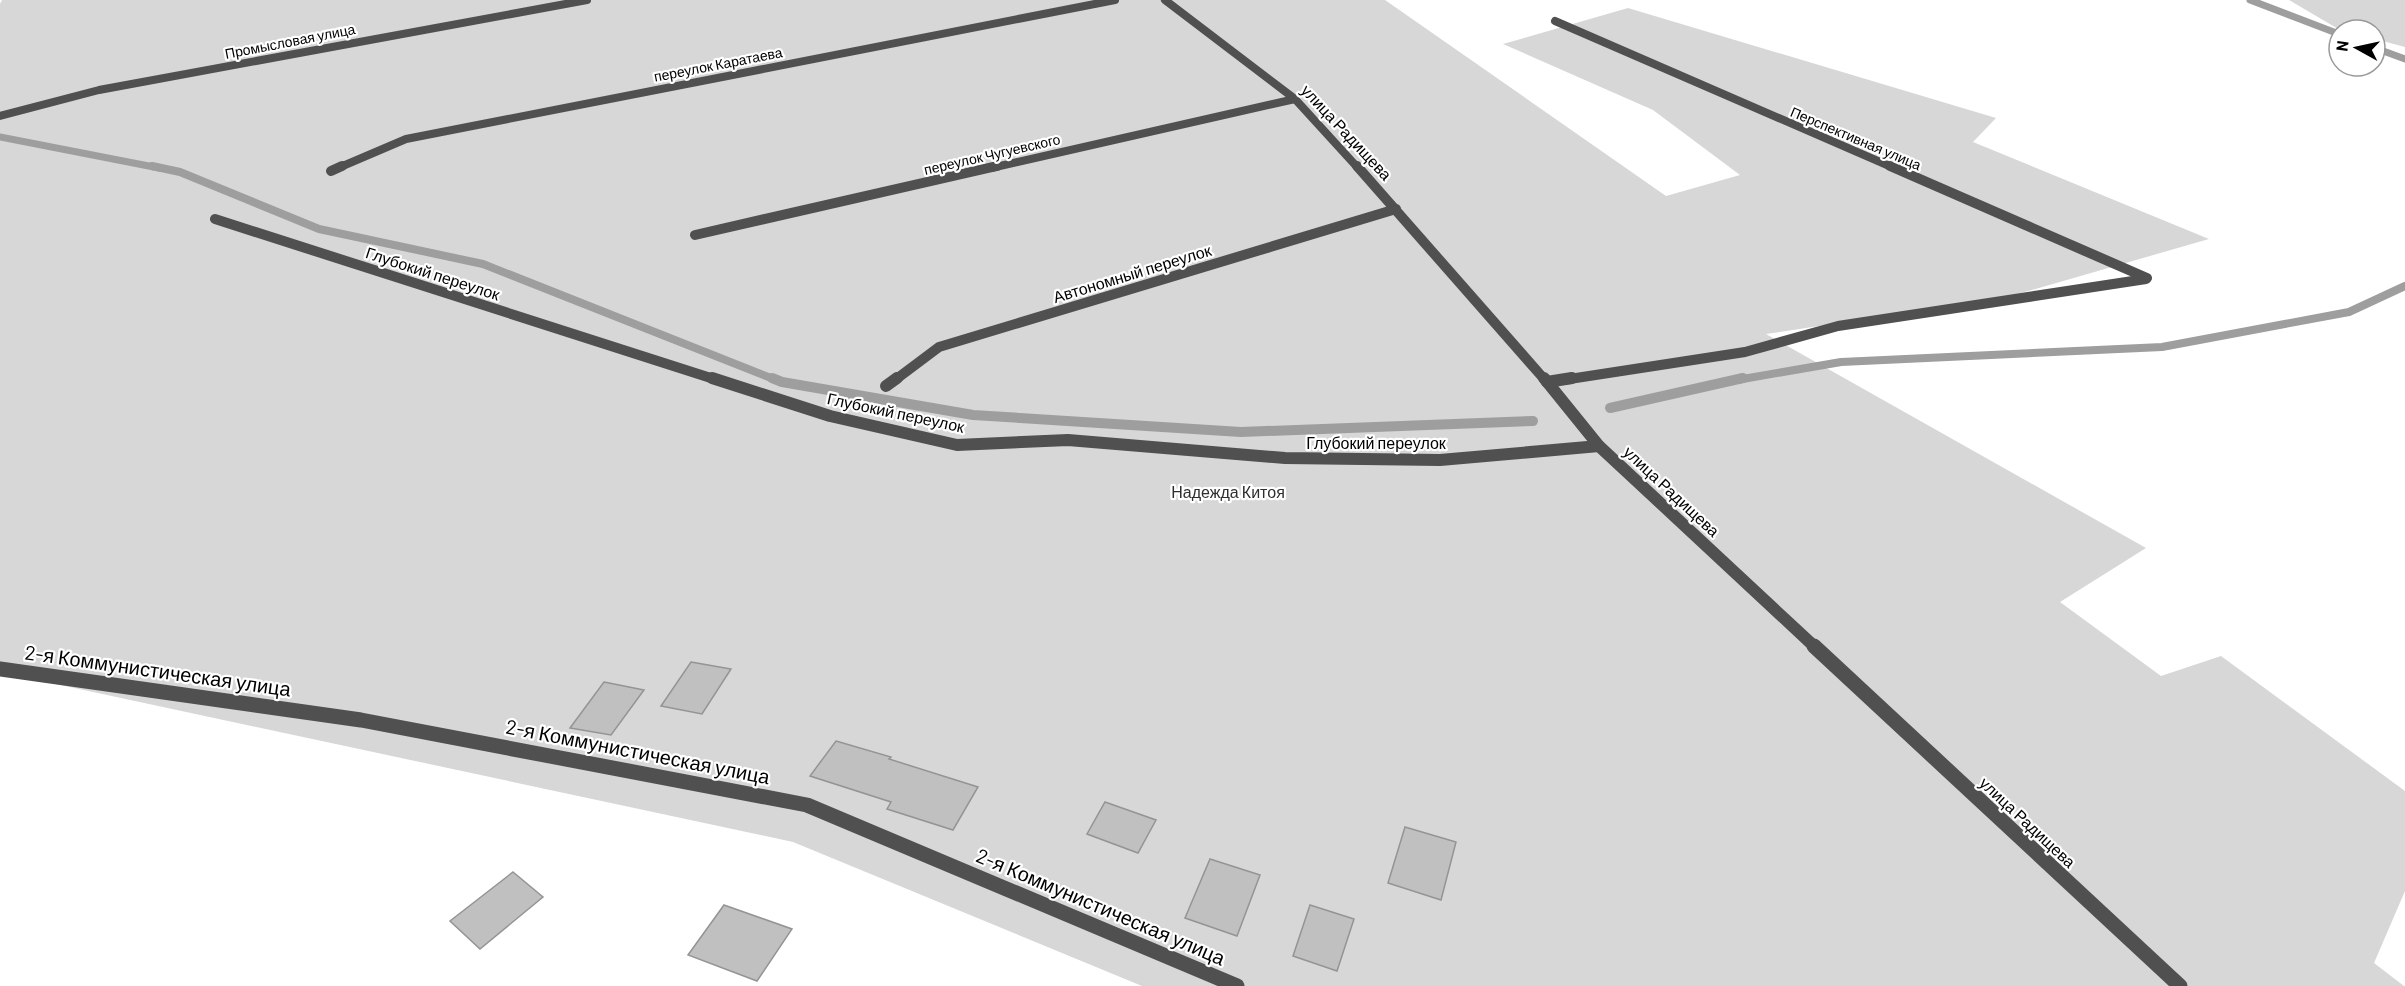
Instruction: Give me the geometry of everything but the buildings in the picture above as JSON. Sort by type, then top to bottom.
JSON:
[{"type":"street","name":"Промысловая улица","points":[[0,116],[99,90],[587,0]]},
{"type":"street","name":"переулок Каратаева","points":[[331,171],[406,139],[1114,0]]},
{"type":"street","name":"улица Радищева","points":[[1165,0],[1295,99],[1396,208],[1547,382],[1599,446],[2180,986]]},
{"type":"street","name":"Перспективная улица","points":[[1547,382],[1745,352],[1838,326],[2147,278],[1555,21]]},
{"type":"street","name":"переулок Чугуевского","points":[[695,235],[1295,99]]},
{"type":"street","name":"Автономный переулок","points":[[886,386],[939,347],[1396,208]]},
{"type":"street","name":"Глубокий переулок","points":[[215,219],[818,413],[957,445],[1068,440],[1285,458],[1440,460],[1599,446]]},
{"type":"street","name":"2-я Коммунистическая улица","points":[[0,669],[361,720],[807,805],[1237,986]]},
{"type":"green space","name":"Надежда Китоя","points":[[2,0],[1385,0],[1666,196],[1740,175],[1653,110],[1503,44],[1628,8],[1996,118],[1973,142],[2209,239],[2004,298],[1766,334],[2146,548],[2060,602],[2161,676],[2221,656],[2405,791],[2405,891],[2374,963],[2404,986],[1142,986],[793,842],[0,672],[0,4]]},
{"type":"green space","points":[[2289,0],[2405,0],[2405,47],[2387,42],[2387,18],[2327,18],[2327,22]]},
{"type":"waterway","points":[[2250,0],[2327,29]]},
{"type":"waterway","points":[[2387,52],[2405,59]]},
{"type":"waterway","points":[[0,137],[159,168]]},
{"type":"waterway","points":[[152,166],[180,172],[319,229],[483,264],[776,380]]},
{"type":"waterway","points":[[1737,380],[1841,362],[2162,347],[2349,312],[2405,286]]},
{"type":"waterway","points":[[772,378],[782,382],[973,415],[1241,432],[1533,421]]},
{"type":"waterway","points":[[1610,408],[1743,378]]}]
